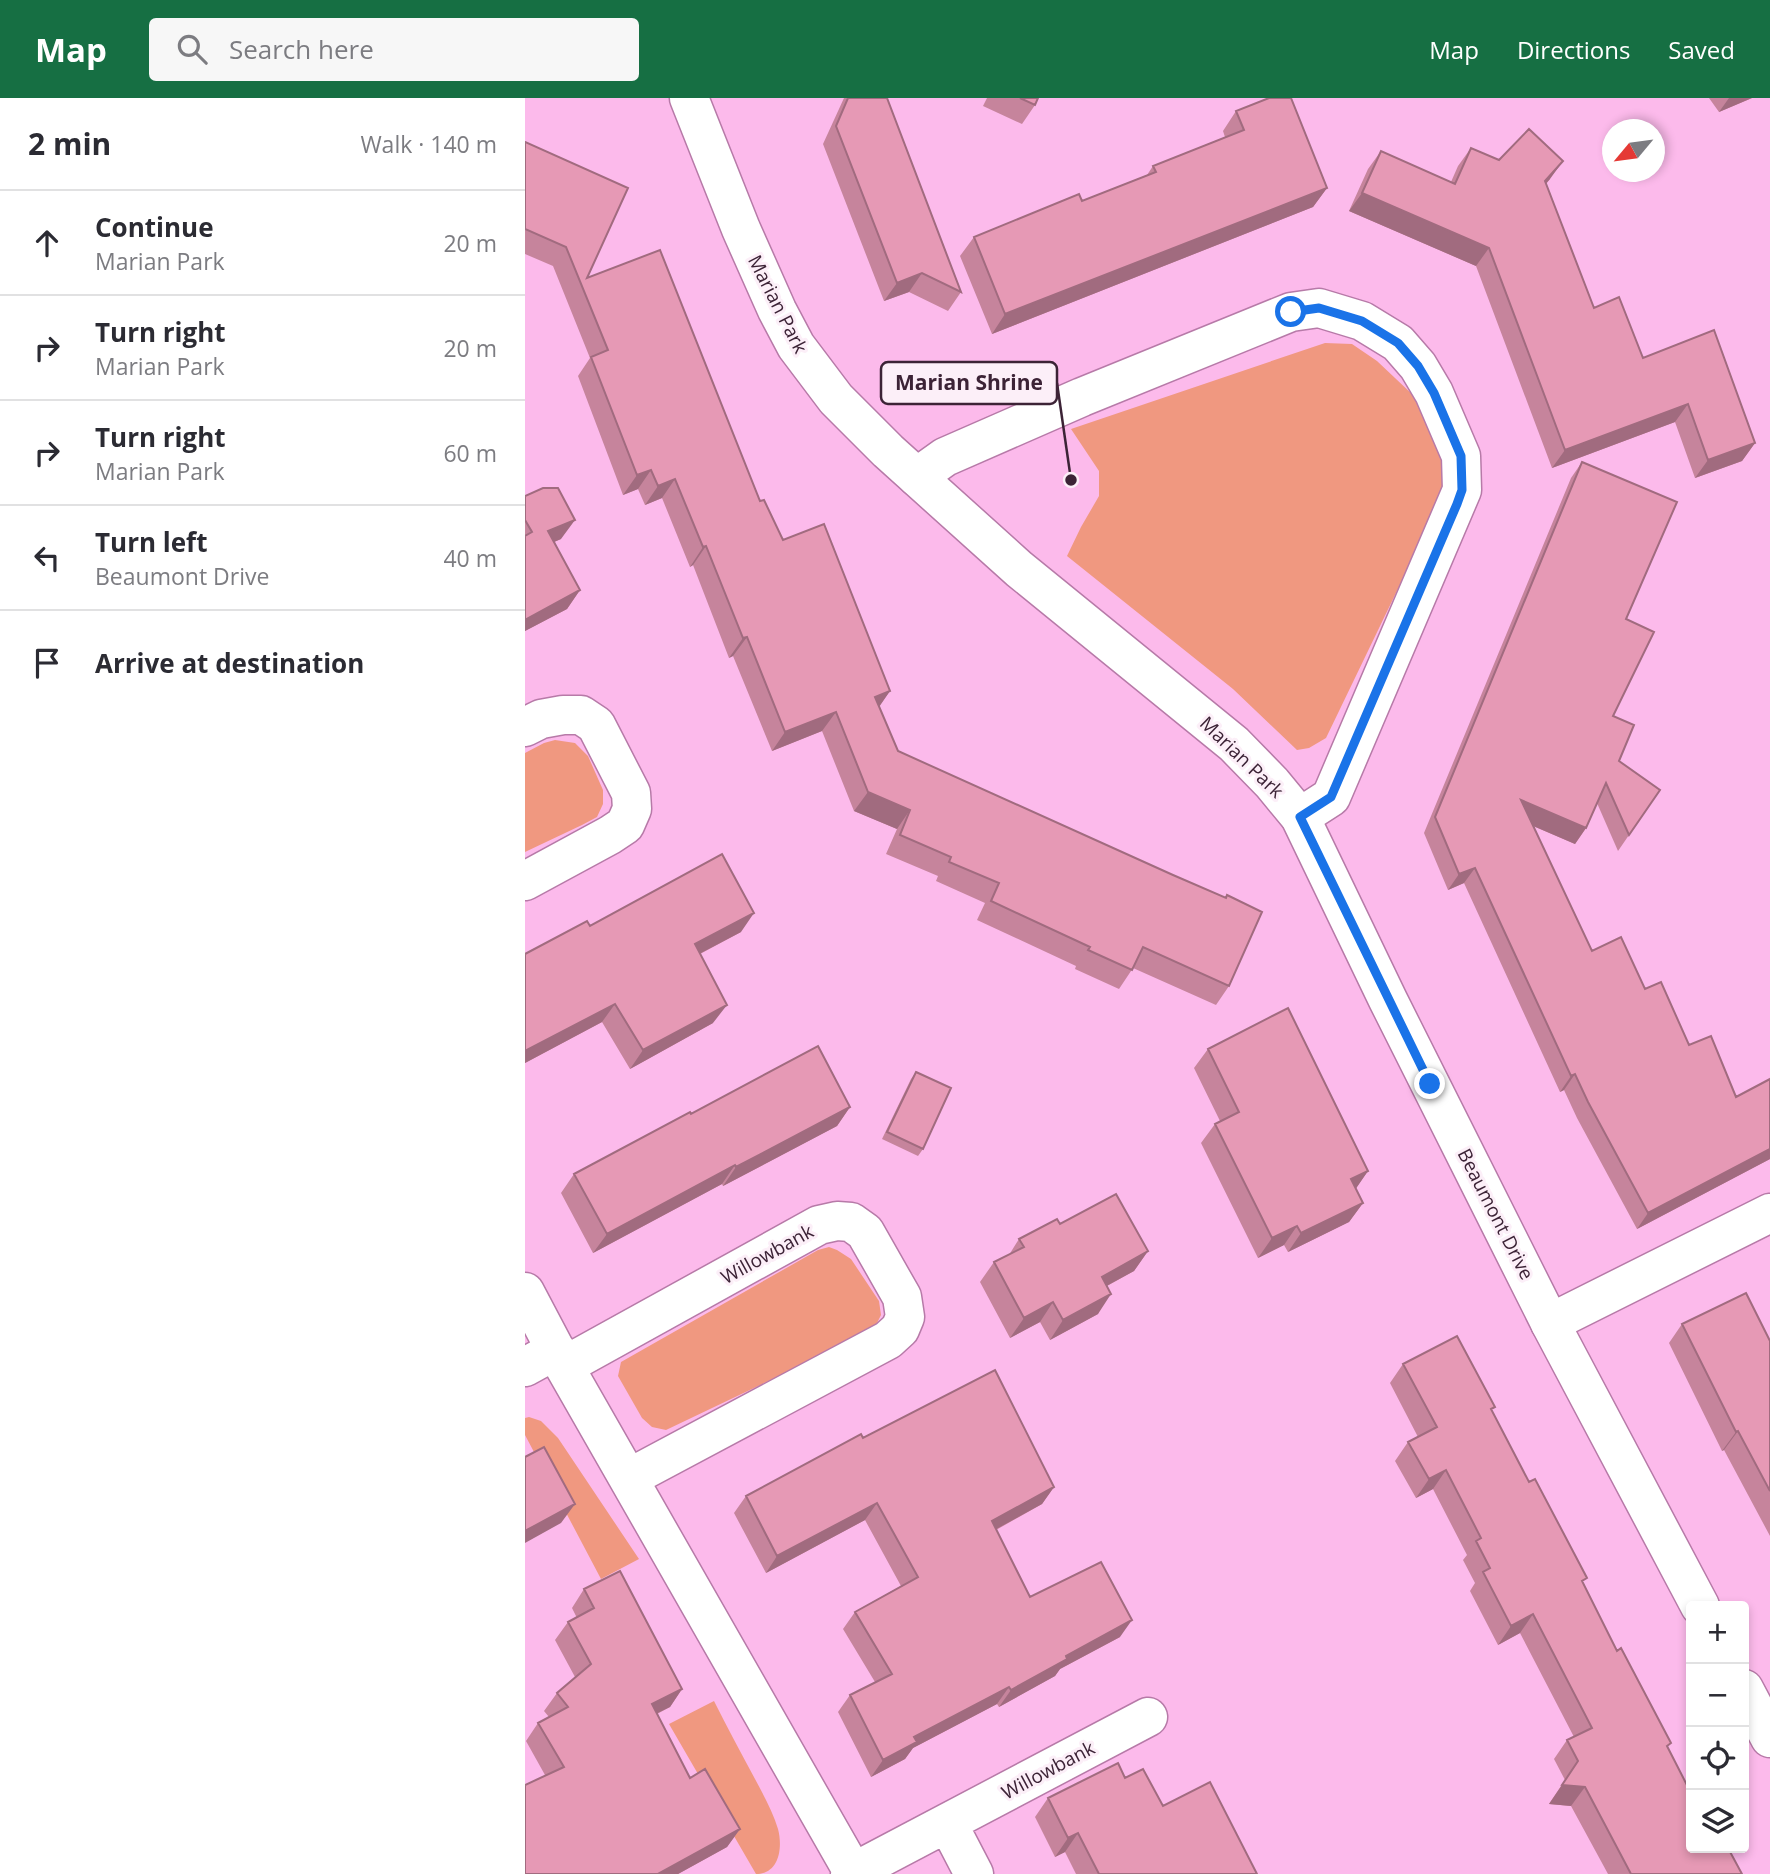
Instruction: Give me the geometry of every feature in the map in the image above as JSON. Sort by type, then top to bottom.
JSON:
[{"type":"street","name":"Marian Park","points":[[689,98],[741,229],[777,310],[796,346],[836,399],[888,451],[1019,569],[1234,744],[1300,817]]},
{"type":"street","points":[[918,477],[945,457],[1082,397],[1291,312],[1319,308],[1362,321],[1398,343],[1418,366],[1434,393],[1461,456],[1462,490],[1331,797],[1300,817]]},
{"type":"street","points":[[525,727],[541,719],[563,715],[581,715],[596,725],[631,793],[632,809],[625,825],[525,881]]},
{"type":"street","name":"Beaumont Drive","points":[[1300,817],[1388,1000],[1551,1323],[1697,1601]]},
{"type":"street","points":[[1551,1323],[1770,1213]]},
{"type":"street","name":"Willowbank","points":[[549,1361],[820,1225],[837,1221],[851,1222],[865,1232],[902,1297],[905,1317],[900,1329],[888,1340],[629,1478]]},
{"type":"street","name":"Willowbank","points":[[525,1292],[549,1361],[629,1478],[851,1873],[1148,1717]]},
{"type":"street","points":[[1749,1698],[1770,1738]]},
{"type":"street","points":[[947,1824],[974,1874]]},
{"type":"shaded area","points":[[1325,343],[1352,344],[1377,361],[1413,395],[1438,433],[1447,468],[1435,512],[1326,738],[1309,748],[1297,750],[1233,689],[1067,556],[1099,496],[1099,471],[1071,429]]},
{"type":"shaded area","points":[[555,740],[575,743],[588,756],[603,790],[603,804],[597,817],[525,852],[525,753]]},
{"type":"shaded area","points":[[829,1247],[851,1259],[879,1301],[881,1315],[874,1329],[666,1430],[652,1427],[642,1418],[618,1376],[621,1362],[818,1250]]},
{"type":"shaded area","points":[[525,1418],[541,1421],[558,1438],[639,1559],[601,1579],[525,1435]]},
{"type":"shaded area","points":[[714,1701],[778,1829],[780,1844],[777,1859],[770,1870],[764,1873],[756,1874],[669,1724]]},
{"type":"building","points":[[848,98],[887,98],[961,292],[922,273],[897,283],[836,126]]},
{"type":"building","points":[[1020,98],[1038,98],[1035,105]]},
{"type":"building","points":[[1269,98],[1291,98],[1327,188],[1005,314],[974,237],[1079,194],[1082,201],[1156,172],[1153,166],[1244,130],[1236,111]]},
{"type":"building","points":[[1529,129],[1563,161],[1545,181],[1594,308],[1619,297],[1643,358],[1714,330],[1755,443],[1708,460],[1688,404],[1565,450],[1489,248],[1362,193],[1381,151],[1455,184],[1471,148],[1499,160]]},
{"type":"building","points":[[525,142],[628,188],[587,278],[660,250],[760,501],[764,500],[783,540],[824,524],[890,691],[875,697],[898,751],[1173,875],[1226,898],[1227,895],[1262,912],[1229,986],[1143,947],[1132,970],[1088,950],[1090,947],[991,901],[999,883],[949,862],[951,857],[900,835],[910,810],[868,792],[836,712],[785,732],[747,637],[743,638],[706,546],[703,547],[675,479],[658,486],[651,470],[637,475],[591,357],[608,350],[566,247],[525,229]]},
{"type":"building","points":[[1582,462],[1677,502],[1626,619],[1654,632],[1613,716],[1634,725],[1619,761],[1660,790],[1629,835],[1606,783],[1586,828],[1521,800],[1592,951],[1621,937],[1645,989],[1661,982],[1689,1045],[1711,1036],[1736,1097],[1770,1079],[1770,1149],[1648,1213],[1575,1074],[1571,1076],[1475,868],[1459,874],[1435,817]]},
{"type":"building","points":[[543,488],[558,488],[575,520],[548,531],[580,590],[525,620],[525,536],[532,532],[525,520],[525,496]]},
{"type":"building","points":[[722,854],[754,913],[695,944],[727,1005],[643,1050],[615,1004],[525,1051],[525,954],[587,921],[590,926]]},
{"type":"building","points":[[1288,1008],[1368,1171],[1351,1179],[1363,1203],[1301,1233],[1297,1226],[1272,1238],[1215,1124],[1239,1112],[1208,1049]]},
{"type":"building","points":[[818,1046],[850,1107],[607,1234],[574,1174]]},
{"type":"building","points":[[916,1072],[951,1088],[923,1149],[887,1132]]},
{"type":"building","points":[[1116,1194],[1148,1251],[1102,1277],[1111,1294],[1063,1320],[1053,1302],[1024,1318],[994,1262],[1024,1247],[1019,1239],[1057,1219],[1060,1224]]},
{"type":"building","points":[[1746,1293],[1770,1341],[1770,1491],[1738,1431],[1736,1432],[1682,1324]]},
{"type":"building","points":[[1457,1336],[1495,1407],[1491,1409],[1529,1482],[1535,1479],[1587,1578],[1582,1581],[1617,1651],[1621,1648],[1671,1743],[1667,1746],[1686,1783],[1686,1853],[1731,1853],[1742,1874],[1631,1874],[1585,1787],[1562,1785],[1578,1761],[1567,1740],[1592,1728],[1533,1614],[1511,1626],[1483,1572],[1490,1568],[1476,1541],[1481,1538],[1446,1470],[1429,1479],[1408,1442],[1437,1427],[1403,1364]]},
{"type":"building","points":[[995,1370],[1054,1487],[992,1521],[1030,1597],[1101,1562],[1132,1620],[1011,1690],[1009,1687],[914,1737],[917,1742],[883,1760],[850,1695],[892,1674],[855,1612],[918,1577],[877,1503],[777,1556],[746,1496],[861,1434],[863,1438]]},
{"type":"building","points":[[544,1447],[575,1504],[525,1531],[525,1457]]},
{"type":"building","points":[[620,1571],[682,1689],[652,1704],[690,1778],[705,1769],[740,1829],[658,1874],[525,1874],[525,1785],[564,1767],[538,1723],[568,1707],[557,1693],[591,1664],[568,1622],[594,1608],[584,1589]]},
{"type":"building","points":[[1118,1763],[1125,1778],[1143,1769],[1163,1806],[1210,1782],[1257,1874],[1099,1874],[1078,1833],[1068,1838],[1048,1798]]},
{"type":"place","name":"Marian Shrine","points":[[1071,480]]},
{"type":"route","points":[[1291,312],[1319,308],[1362,321],[1398,343],[1418,366],[1434,393],[1461,456],[1462,490],[1457,504],[1331,797],[1300,817],[1430,1084]]}]
